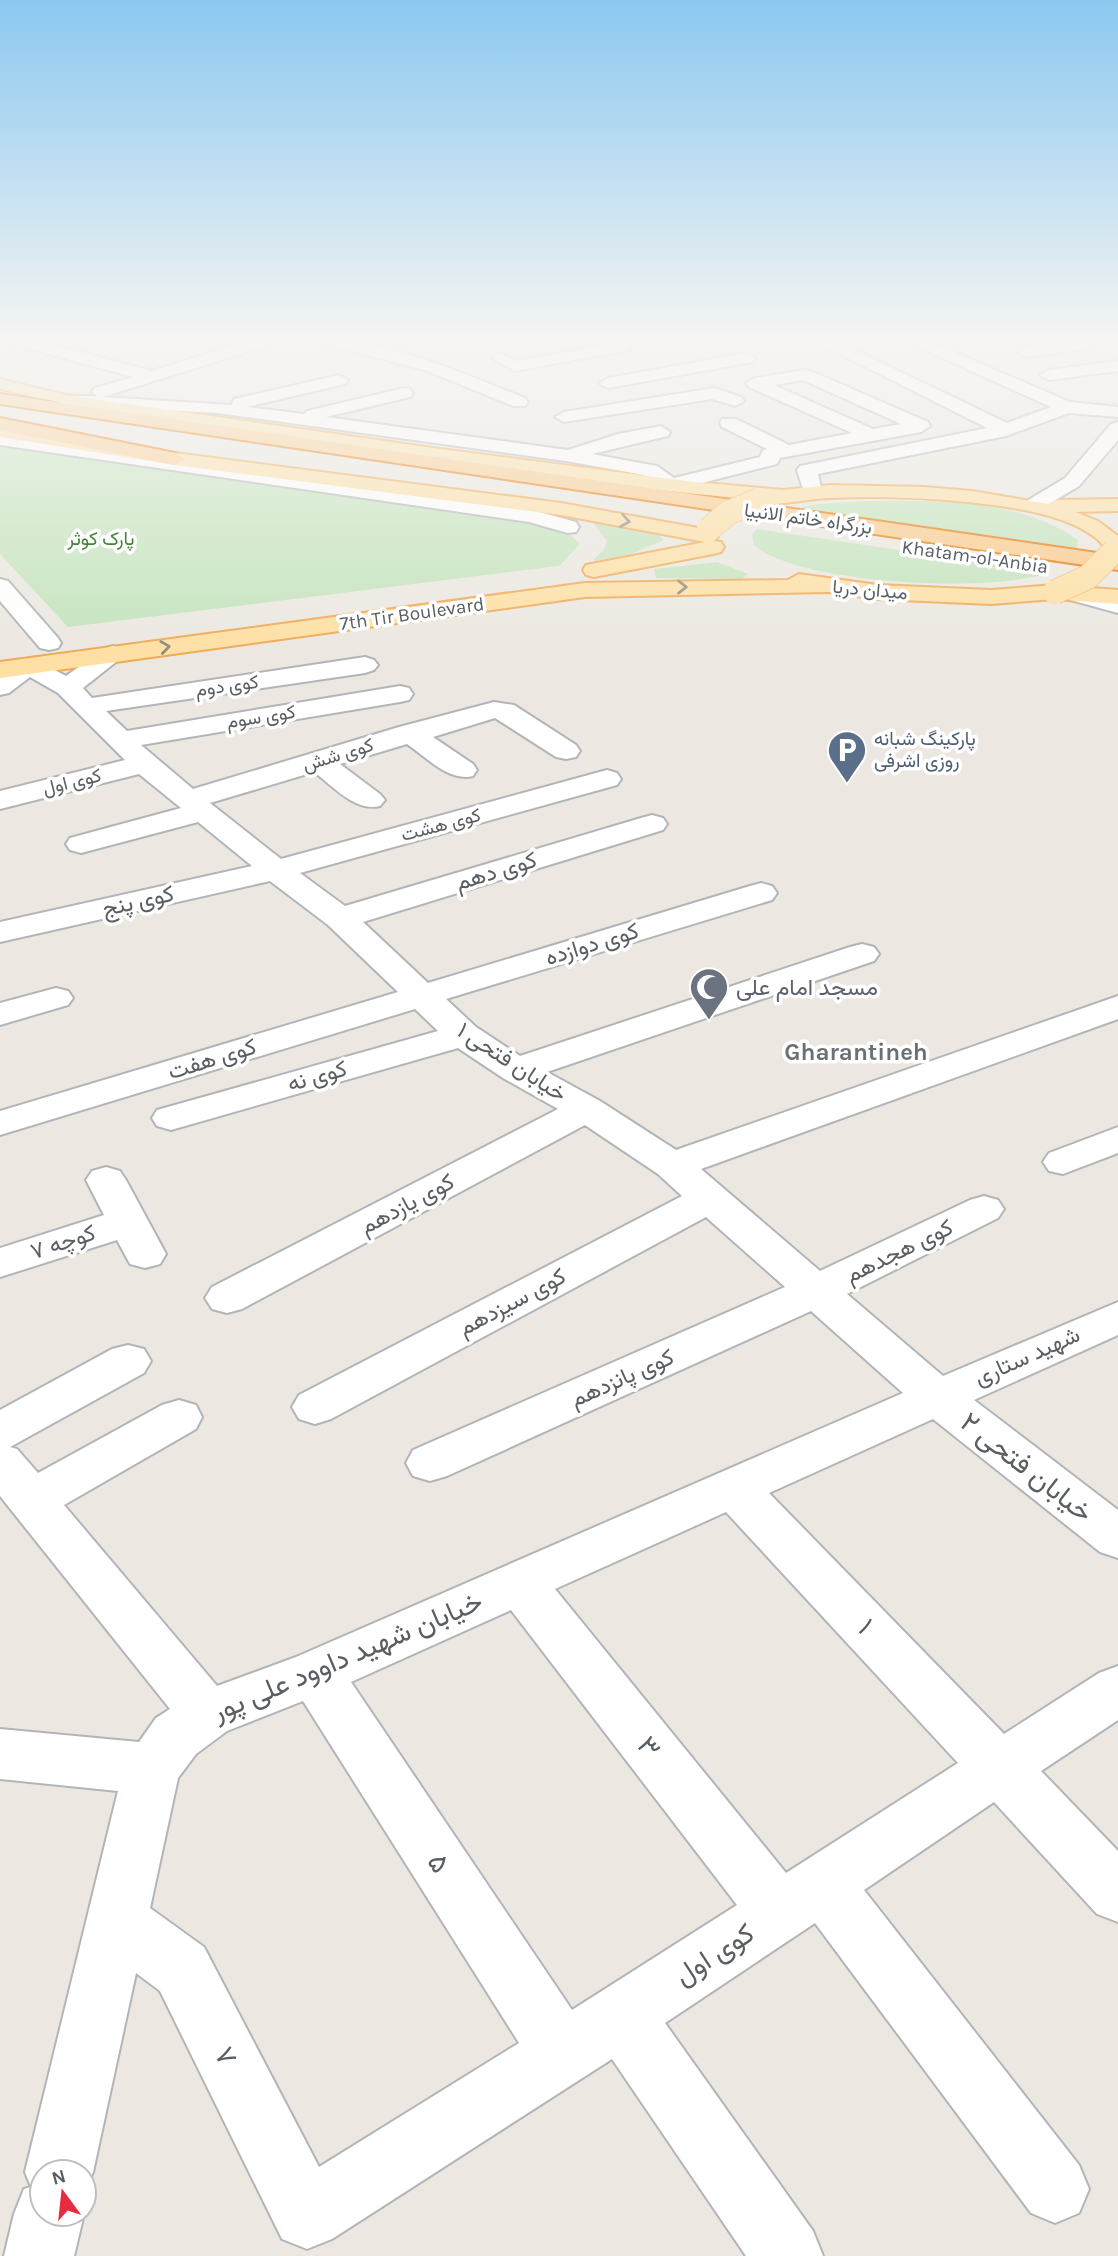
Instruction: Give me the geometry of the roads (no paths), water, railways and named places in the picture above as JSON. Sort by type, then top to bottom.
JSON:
[{"type":"highway","points":[[94,443],[175,459]]},
{"type":"highway","name":"Khatam-ol-Anbia","points":[[194,443],[1118,578]]},
{"type":"highway","name":"بزرگراه خاتم الانبیا","points":[[362,443],[1115,546]]},
{"type":"main road","name":"میدان دریا","points":[[77,443],[565,518],[720,547],[784,578],[825,586],[878,592],[991,597],[1065,593]]},
{"type":"main road","points":[[360,443],[670,485],[780,495]]},
{"type":"main road","points":[[720,547],[728,513],[758,500],[780,495],[812,492],[932,495],[1032,506],[1118,505]]},
{"type":"main road","points":[[1032,506],[1087,523],[1115,546],[1088,577],[1065,593]]},
{"type":"main road","points":[[565,518],[595,531],[596,545],[585,561],[568,575]]},
{"type":"main road","name":"7th Tir Boulevard","points":[[0,650],[568,575],[720,547]]},
{"type":"main road","points":[[619,566],[638,568],[645,573],[644,579],[630,588]]},
{"type":"main road","name":"7th Tir Boulevard","points":[[0,670],[585,590],[825,586]]},
{"type":"main road","points":[[1065,593],[1118,597]]},
{"type":"street","points":[[30,443],[532,516],[565,518]]},
{"type":"street","points":[[396,443],[433,454]]},
{"type":"street","points":[[472,443],[566,455],[650,470],[670,485],[770,460],[770,454],[825,443]]},
{"type":"street","points":[[566,455],[607,443]]},
{"type":"street","points":[[770,443],[786,451]]},
{"type":"street","points":[[812,492],[807,470],[940,443]]},
{"type":"street","points":[[1032,506],[1072,482],[1105,443]]},
{"type":"street","points":[[0,586],[49,643]]},
{"type":"street","points":[[1065,593],[1118,606]]},
{"type":"street","points":[[78,696],[113,654]]},
{"type":"street","name":"کوی دوم","points":[[78,696],[365,665]]},
{"type":"street","points":[[0,687],[29,666]]},
{"type":"street","name":"خیابان فتحی ۱","points":[[29,666],[78,696],[133,752],[194,806],[340,918],[424,995],[463,1035],[516,1070],[587,1109],[672,1165],[936,1396]]},
{"type":"street","name":"کوی سوم","points":[[133,752],[400,694]]},
{"type":"street","name":"کوی شش","points":[[194,806],[317,761],[488,711],[505,711],[566,751]]},
{"type":"street","points":[[409,733],[463,770]]},
{"type":"street","name":"کوی اول","points":[[0,800],[133,752]]},
{"type":"street","points":[[317,761],[370,800]]},
{"type":"street","name":"کوی هشت","points":[[276,870],[607,779]]},
{"type":"street","points":[[81,844],[194,806]]},
{"type":"street","name":"کوی دهم","points":[[340,918],[652,824]]},
{"type":"street","name":"کوی پنج","points":[[0,932],[276,870]]},
{"type":"street","name":"کوی دوازده","points":[[424,995],[761,893]]},
{"type":"street","points":[[516,1070],[862,954]]},
{"type":"street","name":"کوی هفت","points":[[0,1123],[424,995]]},
{"type":"street","points":[[0,1014],[56,998]]},
{"type":"street","points":[[672,1165],[1118,1007]]},
{"type":"street","name":"کوی نه","points":[[171,1118],[463,1035]]},
{"type":"street","name":"کوی یازدهم","points":[[228,1298],[587,1109]]},
{"type":"street","points":[[1063,1162],[1118,1139]]},
{"type":"street","name":"کوچه ۷","points":[[0,1263],[136,1238],[106,1180]]},
{"type":"street","name":"کوی سیزدهم","points":[[315,1407],[710,1198]]},
{"type":"street","name":"کوی هجدهم","points":[[814,1292],[984,1209]]},
{"type":"street","name":"کوی پانزدهم","points":[[430,1463],[814,1292]]},
{"type":"street","name":"شهید ستاری","points":[[936,1396],[1118,1317]]},
{"type":"street","points":[[0,1432],[128,1361]]},
{"type":"street","name":"خیابان شهید داوود علی پور","points":[[62,2158],[152,1769],[176,1736],[207,1714],[315,1673],[936,1396]]},
{"type":"street","name":"خیابان فتحی ۲","points":[[936,1396],[1118,1538]]},
{"type":"street","points":[[31,1500],[179,1417]]},
{"type":"street","points":[[0,1462],[207,1714]]},
{"type":"street","name":"۱","points":[[732,1486],[1118,1893]]},
{"type":"street","name":"۳","points":[[519,1581],[801,1897],[1055,2189]]},
{"type":"street","name":"۵","points":[[315,1673],[563,2053]]},
{"type":"street","name":"کوی اول","points":[[307,2214],[563,2053],[1118,1690]]},
{"type":"street","points":[[0,1754],[152,1769]]},
{"type":"street","name":"۷","points":[[117,1920],[182,1969],[307,2214]]},
{"type":"street","points":[[620,2015],[788,2256]]},
{"type":"street","points":[[39,2256],[46,2228]]},
{"type":"place","name":"پارکینگ شبانه روزی اشرفی","points":[[847,784]]},
{"type":"place","name":"مسجد امام علی","points":[[709,1021]]},
{"type":"district","name":"Gharantineh","points":[[856,1052]]},
{"type":"park label","name":"پارک کوثر","points":[[101,539]]}]
